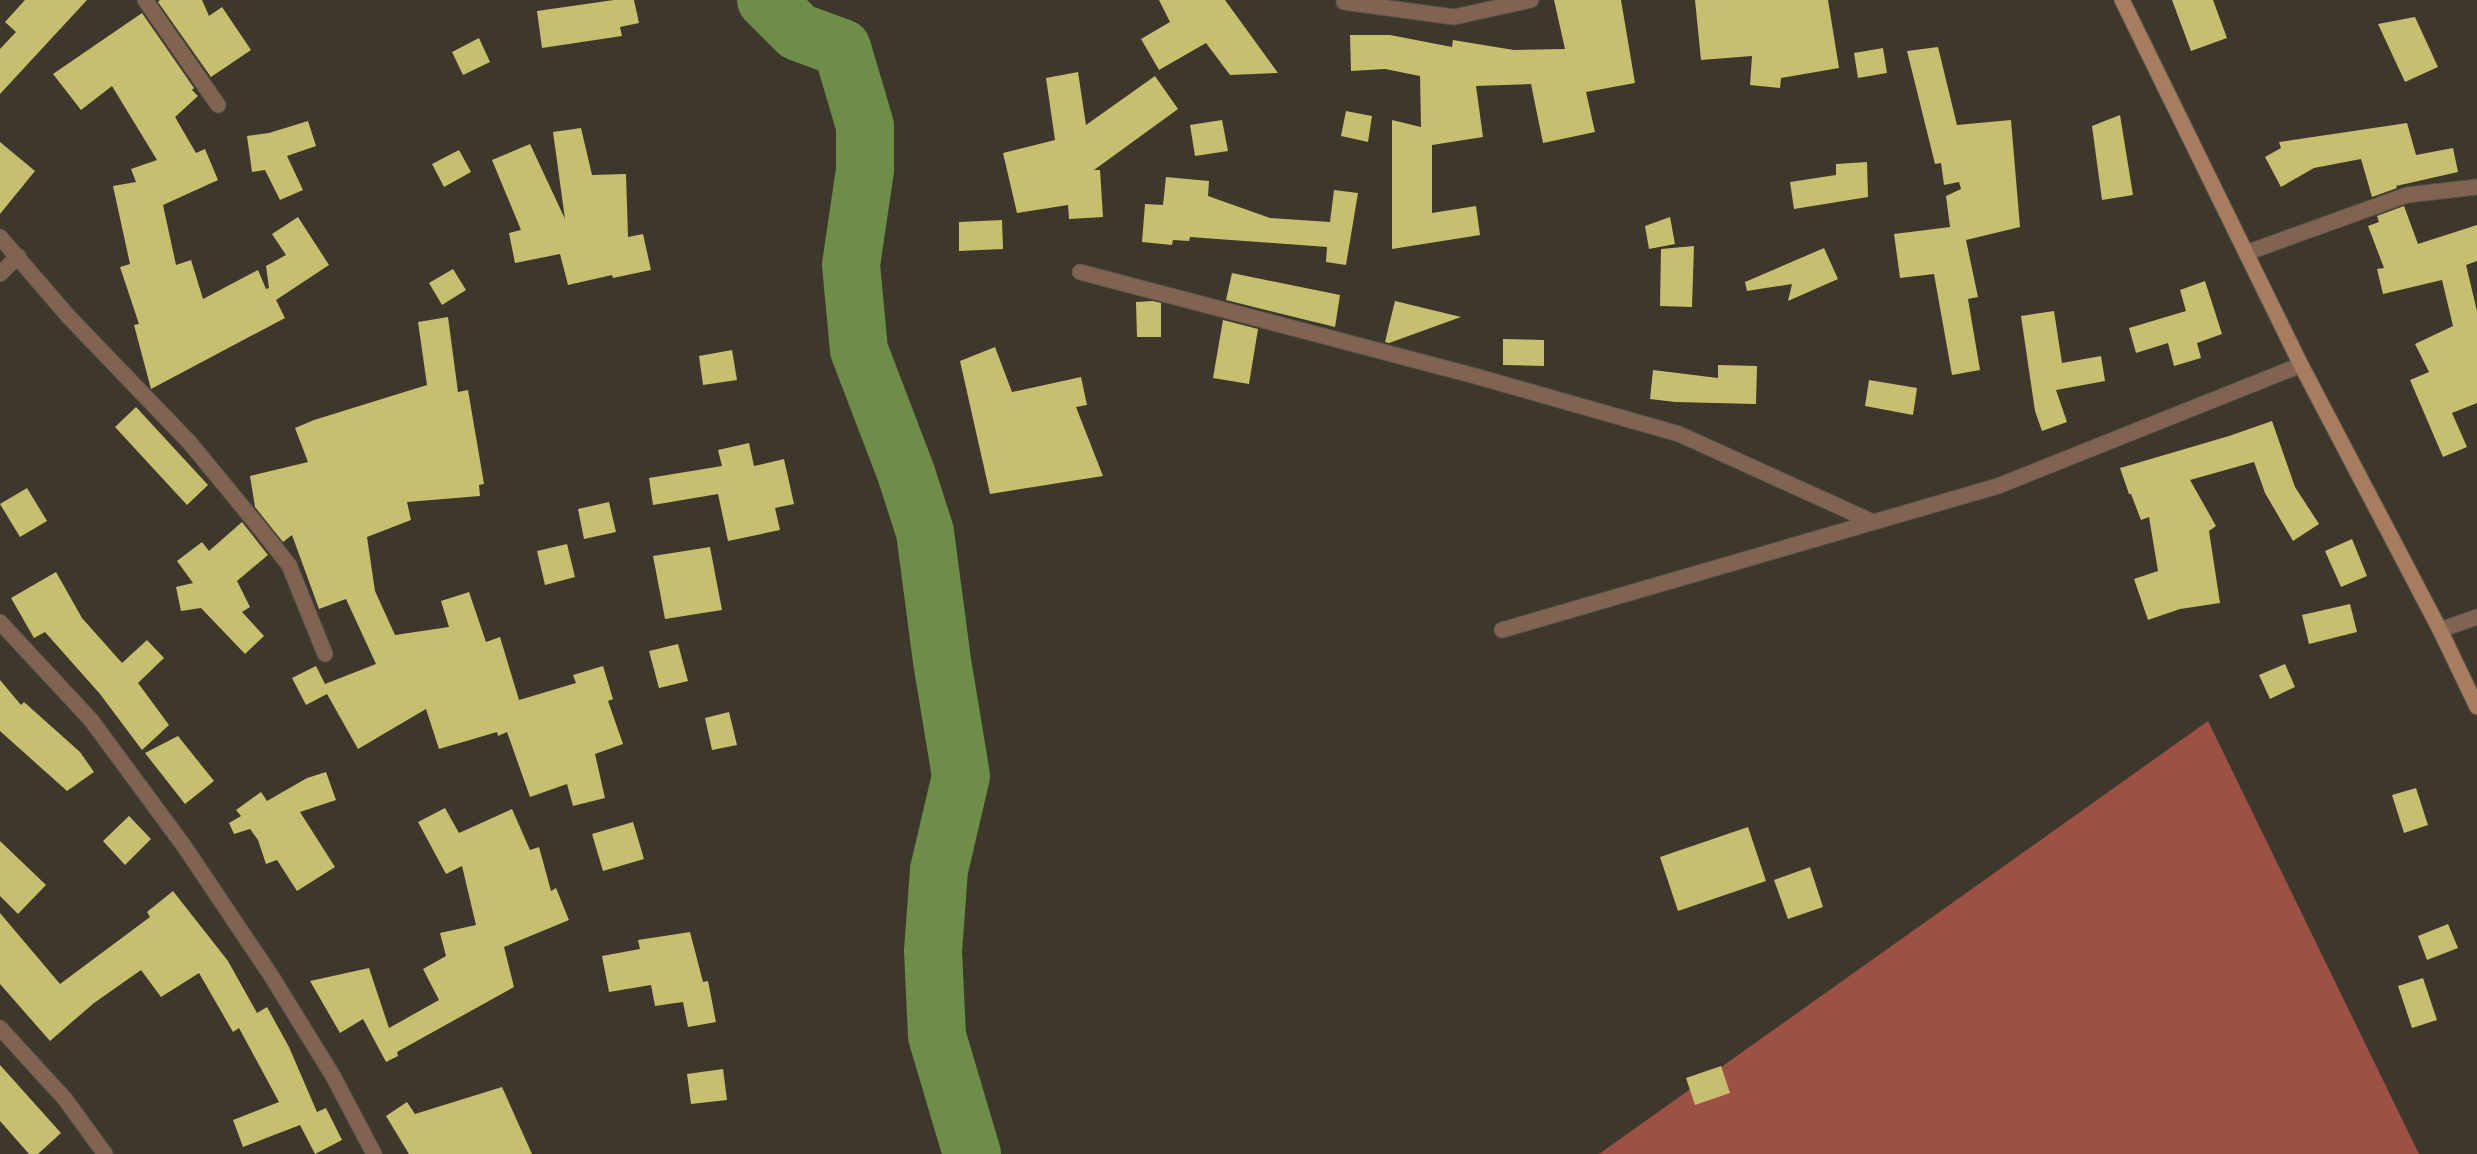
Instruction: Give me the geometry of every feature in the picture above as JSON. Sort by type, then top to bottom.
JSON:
[{"type":"street","points":[[145,0],[218,105]]},
{"type":"street","points":[[1344,2],[1454,17],[1532,0]]},
{"type":"street","points":[[2122,0],[2301,366],[2440,630],[2477,707]]},
{"type":"street","points":[[2246,253],[2407,195],[2477,188]]},
{"type":"street","points":[[0,237],[68,316],[190,443],[283,558],[289,566],[325,654]]},
{"type":"street","points":[[0,274],[18,256]]},
{"type":"street","points":[[1080,272],[1475,376],[1679,434],[1873,522]]},
{"type":"street","points":[[1502,630],[1998,486],[2301,366]]},
{"type":"street","points":[[2440,630],[2477,617]]},
{"type":"street","points":[[0,622],[91,720],[184,846],[270,974],[322,1058],[374,1154]]},
{"type":"street","points":[[0,1028],[65,1099],[105,1154]]},
{"type":"shaded area","points":[[2208,721],[2419,1154],[1599,1154]]},
{"type":"building","points":[[25,0],[87,0],[0,94],[0,49],[16,32],[5,22]]},
{"type":"building","points":[[160,0],[202,0],[209,16],[222,7],[251,50],[211,77],[158,2]]},
{"type":"building","points":[[614,0],[634,0],[639,23],[620,27],[622,36],[542,48],[537,11]]},
{"type":"building","points":[[1159,0],[1225,0],[1278,73],[1230,75],[1206,43],[1159,70],[1141,39],[1170,22]]},
{"type":"building","points":[[1554,0],[1621,0],[1635,83],[1586,92],[1595,132],[1543,143],[1531,84],[1476,86],[1483,137],[1432,145],[1432,213],[1476,206],[1480,235],[1392,249],[1392,120],[1421,127],[1420,76],[1385,69],[1351,71],[1350,35],[1390,35],[1452,47],[1453,40],[1514,50],[1565,49]]},
{"type":"building","points":[[1695,0],[1828,0],[1839,68],[1781,78],[1780,88],[1750,85],[1752,56],[1701,60]]},
{"type":"building","points":[[2172,0],[2213,0],[2227,38],[2191,51]]},
{"type":"building","points":[[142,13],[198,96],[175,117],[196,153],[205,149],[218,180],[163,205],[176,265],[191,260],[203,299],[258,270],[266,289],[269,288],[266,266],[286,255],[272,234],[298,217],[329,265],[276,300],[285,318],[151,389],[134,325],[139,324],[120,267],[130,264],[113,186],[136,182],[131,169],[157,160],[112,86],[81,110],[53,74]]},
{"type":"building","points":[[2415,17],[2438,67],[2405,82],[2378,24]]},
{"type":"building","points":[[479,38],[490,62],[463,75],[452,52]]},
{"type":"building","points":[[1938,47],[1957,125],[2011,120],[2020,227],[1966,240],[1978,297],[1968,299],[1980,370],[1952,375],[1934,274],[1900,278],[1894,234],[1950,227],[1946,196],[1961,189],[1959,182],[1944,185],[1941,163],[1935,164],[1907,51]]},
{"type":"building","points":[[1883,48],[1887,73],[1858,78],[1854,53]]},
{"type":"building","points":[[1078,72],[1086,125],[1155,76],[1178,109],[1094,170],[1100,170],[1103,217],[1069,219],[1068,205],[1017,213],[1003,153],[1055,140],[1046,78]]},
{"type":"building","points":[[1346,111],[1372,116],[1368,142],[1341,136]]},
{"type":"building","points":[[2120,115],[2133,195],[2102,200],[2092,126]]},
{"type":"building","points":[[1222,120],[1228,151],[1195,156],[1190,125]]},
{"type":"building","points":[[308,121],[316,146],[287,156],[303,190],[280,200],[265,170],[252,172],[247,136],[269,133]]},
{"type":"building","points":[[2407,123],[2416,155],[2453,148],[2458,172],[2396,186],[2397,188],[2372,197],[2361,159],[2314,168],[2281,187],[2265,157],[2281,148],[2279,142]]},
{"type":"building","points":[[581,128],[592,175],[626,174],[628,237],[643,234],[651,270],[613,278],[612,275],[568,285],[560,254],[515,263],[509,233],[521,230],[492,160],[530,144],[565,219],[553,132]]},
{"type":"building","points":[[0,142],[35,171],[0,214]]},
{"type":"building","points":[[459,150],[471,172],[444,187],[432,164]]},
{"type":"building","points":[[1867,162],[1868,197],[1794,209],[1790,182],[1836,175],[1836,164]]},
{"type":"building","points":[[1166,177],[1209,181],[1208,196],[1270,218],[1330,222],[1334,190],[1358,193],[1346,265],[1326,262],[1327,247],[1190,237],[1189,241],[1173,240],[1172,245],[1142,242],[1145,204],[1163,205]]},
{"type":"building","points":[[2404,206],[2418,244],[2477,225],[2477,261],[2466,265],[2477,311],[2477,403],[2452,413],[2467,447],[2443,457],[2410,380],[2429,372],[2415,344],[2453,326],[2442,280],[2383,294],[2377,269],[2384,268],[2368,226],[2379,222],[2377,216]]},
{"type":"building","points":[[1670,217],[1675,244],[1649,249],[1645,226]]},
{"type":"building","points":[[1002,220],[1003,249],[959,251],[959,222]]},
{"type":"building","points":[[1694,246],[1692,307],[1660,306],[1661,249]]},
{"type":"building","points":[[1824,248],[1838,279],[1788,301],[1792,284],[1747,291],[1745,282]]},
{"type":"building","points":[[453,269],[466,290],[442,305],[429,283]]},
{"type":"building","points":[[1232,273],[1340,295],[1335,327],[1226,300]]},
{"type":"building","points":[[2205,281],[2222,334],[2197,343],[2201,358],[2174,366],[2168,343],[2136,353],[2129,328],[2186,311],[2180,290]]},
{"type":"building","points":[[1395,301],[1461,317],[1389,343],[1385,342]]},
{"type":"building","points":[[1136,302],[1161,303],[1161,337],[1137,337]]},
{"type":"building","points":[[2054,311],[2062,363],[2101,356],[2105,381],[2056,390],[2067,422],[2042,431],[2035,411],[2021,316]]},
{"type":"building","points":[[448,317],[458,392],[468,390],[484,484],[479,485],[480,496],[407,502],[411,520],[367,537],[375,591],[395,635],[449,627],[441,601],[469,592],[486,642],[500,637],[519,700],[576,683],[573,675],[603,666],[613,699],[608,701],[623,744],[595,754],[605,798],[573,806],[567,784],[530,797],[507,732],[498,736],[497,732],[439,749],[426,709],[358,749],[327,694],[306,705],[292,678],[316,666],[325,684],[376,664],[346,599],[319,609],[292,535],[283,542],[255,507],[250,476],[308,462],[295,428],[427,385],[418,322]]},
{"type":"building","points":[[1223,320],[1258,329],[1249,384],[1213,378]]},
{"type":"building","points":[[1503,339],[1544,340],[1544,366],[1503,365]]},
{"type":"building","points":[[995,347],[1012,392],[1081,377],[1087,405],[1076,407],[1103,476],[990,494],[960,361]]},
{"type":"building","points":[[732,350],[737,380],[703,385],[699,356]]},
{"type":"building","points":[[1718,365],[1757,366],[1756,404],[1675,402],[1650,399],[1653,370],[1718,378]]},
{"type":"building","points":[[1869,380],[1917,388],[1913,415],[1865,406]]},
{"type":"building","points":[[136,407],[208,485],[187,505],[115,427]]},
{"type":"building","points":[[2272,421],[2295,487],[2319,524],[2293,541],[2265,493],[2254,462],[2190,480],[2216,526],[2209,531],[2220,603],[2180,609],[2148,620],[2134,579],[2158,571],[2149,517],[2141,520],[2120,468]]},
{"type":"building","points":[[749,443],[754,466],[784,459],[794,504],[775,508],[780,530],[728,541],[718,494],[653,505],[649,478],[722,466],[718,450]]},
{"type":"building","points":[[27,488],[47,521],[20,537],[0,504]]},
{"type":"building","points":[[609,502],[616,532],[584,539],[578,509]]},
{"type":"building","points":[[242,522],[268,555],[237,581],[250,607],[242,612],[264,636],[245,654],[201,608],[181,611],[176,587],[193,583],[177,561],[202,542],[209,551]]},
{"type":"building","points":[[2352,539],[2367,576],[2341,587],[2325,551]]},
{"type":"building","points":[[567,544],[575,577],[545,585],[537,551]]},
{"type":"building","points":[[710,547],[722,610],[665,619],[653,556]]},
{"type":"building","points":[[56,572],[82,618],[122,663],[147,640],[164,658],[138,683],[169,725],[142,750],[100,694],[45,632],[34,638],[11,598]]},
{"type":"building","points":[[2350,604],[2357,632],[2309,644],[2302,615]]},
{"type":"building","points":[[678,644],[688,681],[659,688],[649,651]]},
{"type":"building","points":[[2285,664],[2295,687],[2270,699],[2259,675]]},
{"type":"building","points":[[0,680],[21,705],[24,702],[80,752],[94,772],[67,791],[0,731]]},
{"type":"building","points":[[729,712],[737,745],[712,750],[705,718]]},
{"type":"building","points":[[178,736],[214,781],[185,804],[145,753]]},
{"type":"building","points":[[326,772],[336,800],[300,812],[335,867],[297,891],[277,860],[266,864],[258,840],[250,829],[234,834],[229,823],[241,816],[236,810],[261,792],[267,801],[307,778]]},
{"type":"building","points":[[2416,788],[2428,825],[2404,833],[2392,795]]},
{"type":"building","points":[[445,808],[459,833],[512,809],[530,850],[539,847],[551,891],[556,888],[569,920],[504,947],[514,987],[397,1052],[398,1056],[386,1062],[363,1019],[340,1033],[310,981],[369,968],[389,1028],[439,1000],[423,969],[446,956],[440,933],[476,925],[462,866],[446,874],[418,822]]},
{"type":"building","points":[[129,816],[151,839],[125,865],[103,841]]},
{"type":"building","points":[[633,822],[644,859],[603,871],[592,834]]},
{"type":"building","points":[[1748,827],[1766,881],[1678,911],[1660,857]]},
{"type":"building","points":[[0,841],[46,885],[18,914],[0,896]]},
{"type":"building","points":[[1810,867],[1823,907],[1788,919],[1774,880]]},
{"type":"building","points":[[173,891],[228,961],[257,1013],[267,1007],[289,1047],[317,1112],[326,1108],[342,1140],[315,1154],[300,1125],[243,1147],[233,1120],[279,1102],[239,1028],[233,1032],[199,973],[161,997],[141,970],[94,1003],[50,1041],[0,984],[0,913],[60,984],[150,917],[147,912]]},
{"type":"building","points":[[2448,924],[2458,948],[2427,960],[2418,936]]},
{"type":"building","points":[[690,932],[703,982],[708,981],[716,1022],[688,1027],[683,1002],[655,1006],[651,985],[609,992],[602,956],[640,949],[638,940]]},
{"type":"building","points":[[2423,978],[2437,1020],[2412,1028],[2398,986]]},
{"type":"building","points":[[0,1065],[61,1133],[38,1154],[29,1154],[0,1121]]},
{"type":"building","points":[[1721,1066],[1730,1093],[1695,1105],[1686,1078]]},
{"type":"building","points":[[723,1069],[727,1100],[691,1104],[687,1074]]},
{"type":"building","points":[[502,1087],[532,1154],[409,1154],[386,1116],[407,1102],[415,1114]]},
{"type":"waterway","points":[[766,0],[798,32],[842,48],[865,126],[865,170],[851,265],[859,350],[906,473],[925,532],[942,661],[961,776],[939,870],[933,951],[937,1036],[972,1154]]}]
